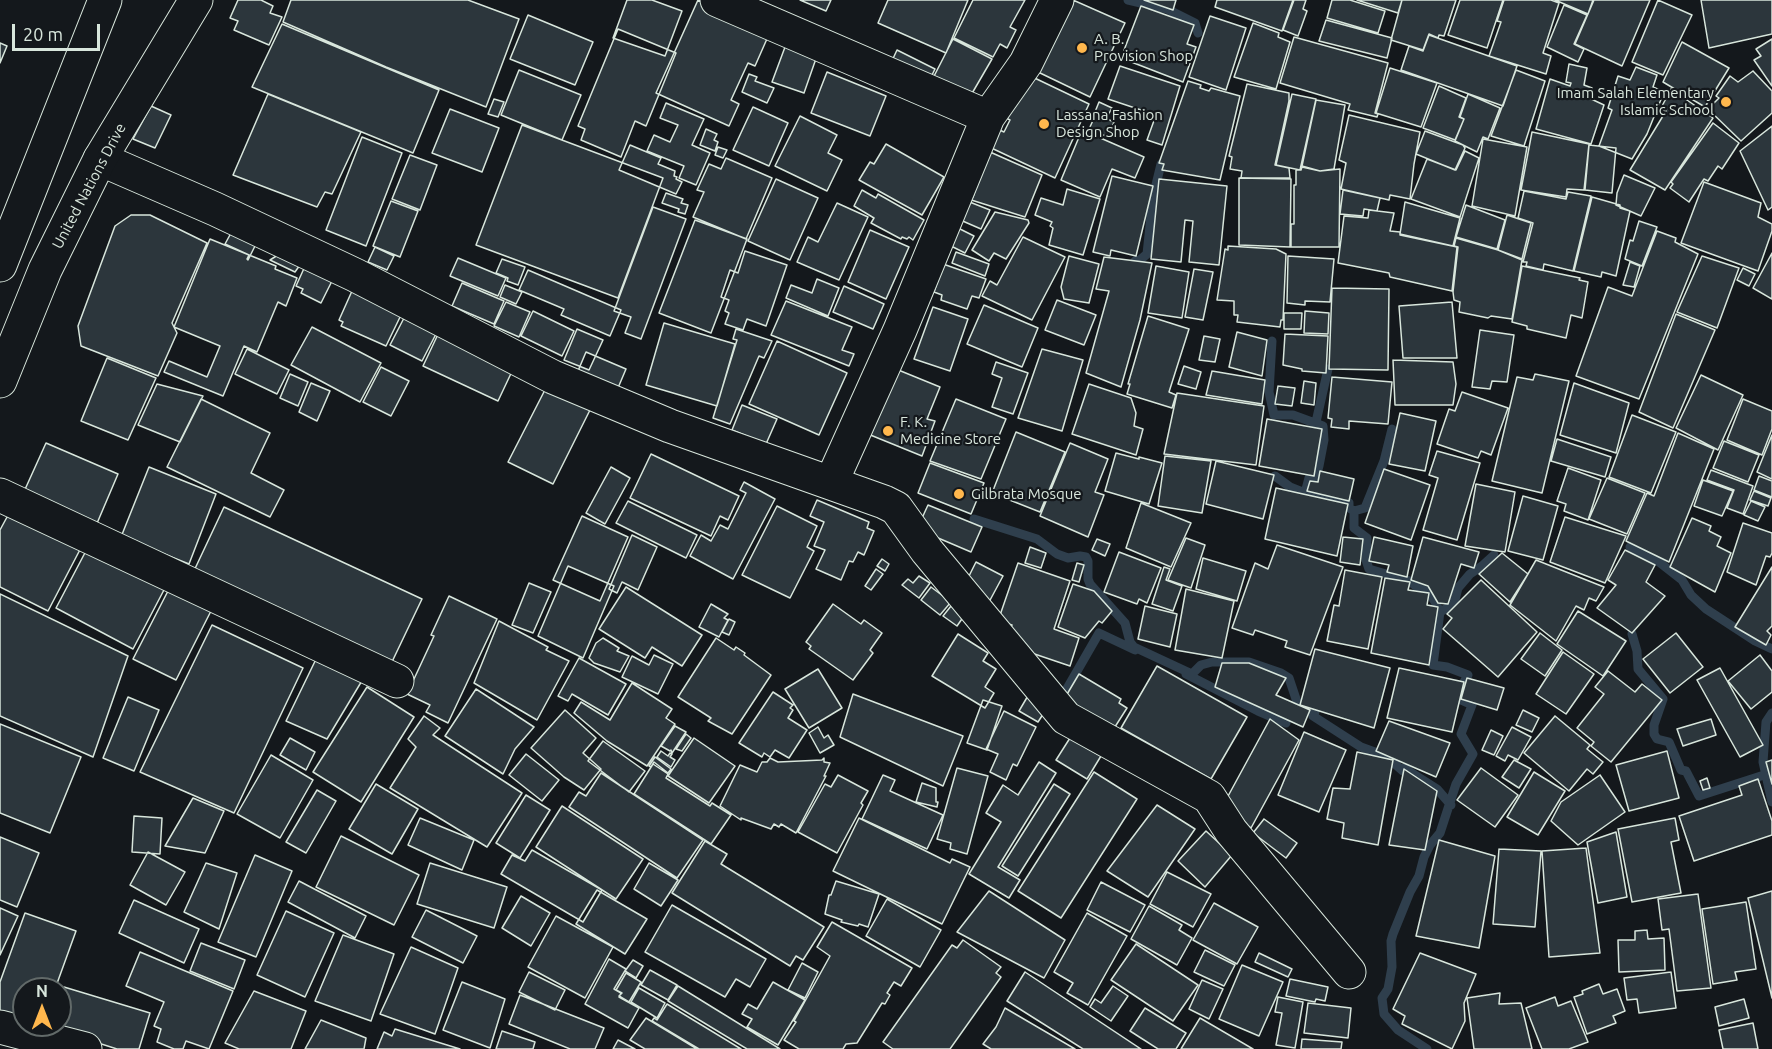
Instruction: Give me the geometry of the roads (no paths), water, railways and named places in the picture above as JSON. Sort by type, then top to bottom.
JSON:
[{"type":"main road","points":[[0,265],[105,0]]},
{"type":"main road","name":"United Nations Drive","points":[[0,381],[45,270],[100,159],[196,0]]},
{"type":"main road","points":[[717,0],[988,117]]},
{"type":"main road","points":[[831,483],[904,319],[988,117],[1026,63],[1056,0]]},
{"type":"main road","points":[[100,159],[215,209],[355,275],[553,377],[670,426],[896,508],[927,551],[1066,718],[1209,797],[1231,831],[1349,972]]},
{"type":"main road","points":[[0,495],[397,681]]},
{"type":"main road","points":[[0,1027],[85,1049]]},
{"type":"waterway","points":[[1128,0],[1167,9],[1195,23],[1198,33]]},
{"type":"waterway","points":[[1135,261],[1147,254],[1153,197],[1161,164]]},
{"type":"waterway","points":[[1272,341],[1269,392],[1274,415],[1293,415],[1323,426],[1324,440],[1319,466],[1315,479],[1309,478],[1305,493]]},
{"type":"waterway","points":[[1316,422],[1328,369]]},
{"type":"waterway","points":[[1392,429],[1384,461],[1365,508],[1354,511],[1354,528],[1367,538],[1366,560],[1369,569],[1410,581],[1418,588],[1429,592],[1440,612],[1433,665],[1447,667],[1468,675],[1464,682],[1461,700],[1472,705],[1461,734],[1473,754],[1456,784],[1440,833],[1424,857],[1419,876],[1393,934],[1392,967],[1388,989],[1382,998],[1384,1014],[1398,1030],[1427,1049]]},
{"type":"waterway","points":[[1275,476],[1290,487],[1305,493],[1349,503],[1349,508],[1354,511]]},
{"type":"waterway","points":[[974,519],[1037,539],[1057,554],[1068,558],[1086,557],[1090,584],[1125,623],[1130,642],[1134,647],[1192,674],[1201,665],[1212,662],[1249,662],[1281,673],[1289,678],[1297,702],[1315,712],[1313,716],[1361,747],[1394,759],[1395,764],[1403,771],[1404,768],[1437,789],[1451,805]]},
{"type":"waterway","points":[[1630,547],[1659,562],[1682,580],[1691,595],[1706,609],[1755,641],[1772,649]]},
{"type":"waterway","points":[[1440,612],[1455,600],[1458,588],[1470,574],[1494,555]]},
{"type":"waterway","points":[[1065,692],[1099,633],[1135,650]]},
{"type":"waterway","points":[[1632,634],[1637,651],[1638,669],[1663,699],[1654,725],[1654,734],[1657,739],[1669,742],[1681,770],[1686,771],[1699,796],[1764,775]]},
{"type":"waterway","points":[[1186,674],[1286,723]]},
{"type":"waterway","points":[[1772,713],[1766,722],[1763,762],[1772,802]]},
{"type":"place","name":"A. B. Provision Shop","points":[[1082,48]]},
{"type":"place","name":"Imam Salah Elementary Islamic School","points":[[1726,102]]},
{"type":"place","name":"Lassana Fashion Design Shop","points":[[1044,124]]},
{"type":"place","name":"F. K. Medicine Store","points":[[888,431]]},
{"type":"place","name":"Gilbrata Mosque","points":[[959,494]]}]
